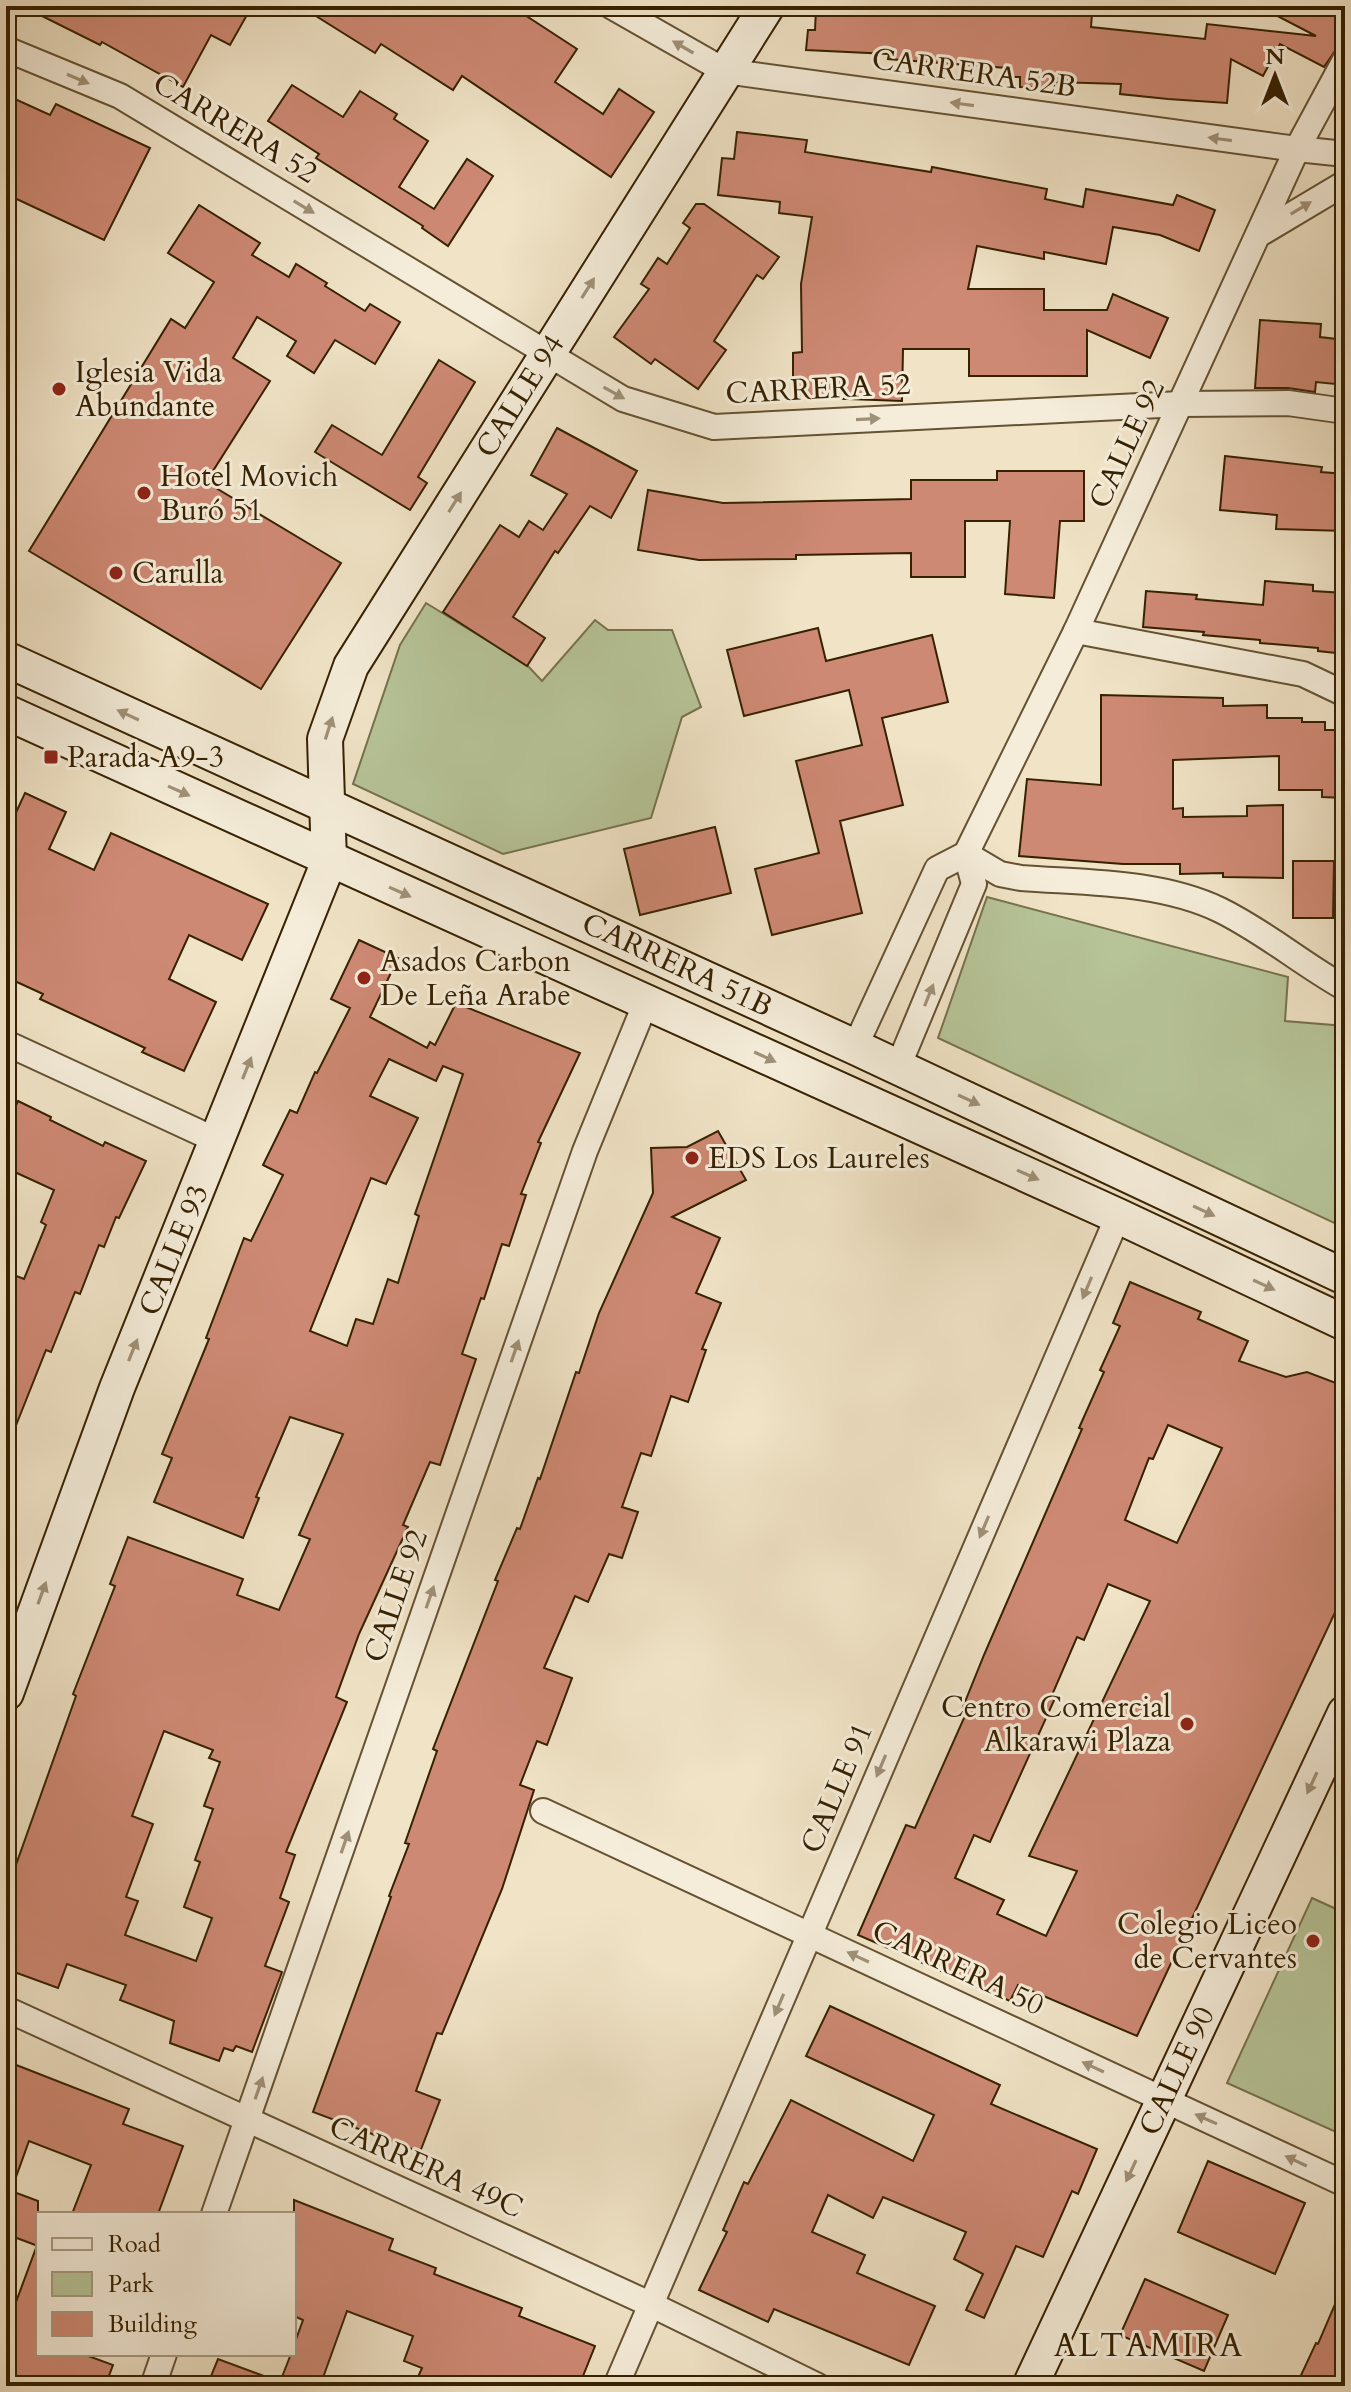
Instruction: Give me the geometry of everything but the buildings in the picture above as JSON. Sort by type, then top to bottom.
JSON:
[{"type":"main road","name":"CALLE 94","points":[[326,805],[325,739],[351,666],[767,6]]},
{"type":"main road","name":"CARRERA 51B","points":[[6,659],[855,1047],[1345,1277]]},
{"type":"main road","name":"CARRERA 51B","points":[[6,712],[1118,1216],[1345,1323]]},
{"type":"main road","name":"CALLE 93","points":[[6,1693],[117,1388],[329,861],[326,805]]},
{"type":"main road","name":"CALLE 90","points":[[1030,2386],[1345,1713]]},
{"type":"street","name":"CARRERA 52B","points":[[611,6],[725,71],[1345,154]]},
{"type":"street","name":"CARRERA 52","points":[[6,49],[120,96],[623,399],[714,427],[1181,404],[1288,403],[1345,411]]},
{"type":"street","name":"CALLE 92","points":[[855,1047],[937,869],[966,854],[1076,631],[1297,149],[1345,60]]},
{"type":"street","points":[[1258,235],[1345,183]]},
{"type":"street","points":[[1076,631],[1303,674],[1345,694]]},
{"type":"street","points":[[966,854],[1000,874],[1152,888],[1218,909],[1281,945],[1345,988]]},
{"type":"street","points":[[898,1067],[974,884],[966,854]]},
{"type":"street","name":"CALLE 92","points":[[215,2212],[585,1151],[646,1002]]},
{"type":"street","points":[[6,1043],[218,1141]]},
{"type":"street","name":"CALLE 91","points":[[616,2386],[1118,1216]]},
{"type":"street","name":"CARRERA 50","points":[[543,1811],[1345,2184]]},
{"type":"street","name":"CARRERA 49C","points":[[6,2009],[652,2305],[818,2386]]},
{"type":"street","points":[[153,2386],[163,2356]]},
{"type":"green space","points":[[426,603],[527,665],[542,681],[595,620],[608,630],[672,630],[701,707],[682,717],[651,818],[503,854],[353,784],[400,645]]},
{"type":"green space","points":[[987,897],[1288,977],[1285,1021],[1345,1026],[1345,1228],[938,1038]]},
{"type":"green space","name":"Colegio Liceo de Cervantes","points":[[1312,1898],[1345,1913],[1345,2136],[1227,2083]]},
{"type":"place","name":"Iglesia Vida Abundante","points":[[59,389]]},
{"type":"place","name":"Hotel Movich Buró 51","points":[[144,493]]},
{"type":"place","name":"Carulla","points":[[116,573]]},
{"type":"place","name":"Parada A9-3","points":[[51,757]]},
{"type":"place","name":"Asados Carbon De Leña Arabe","points":[[364,978]]},
{"type":"place","name":"EDS Los Laureles","points":[[692,1158]]},
{"type":"place","name":"Centro Comercial Alkarawi Plaza","points":[[1187,1724]]},
{"type":"place","name":"Colegio Liceo de Cervantes","points":[[1313,1941]]},
{"type":"district","name":"ALTAMIRA","points":[[1149,2346]]}]
